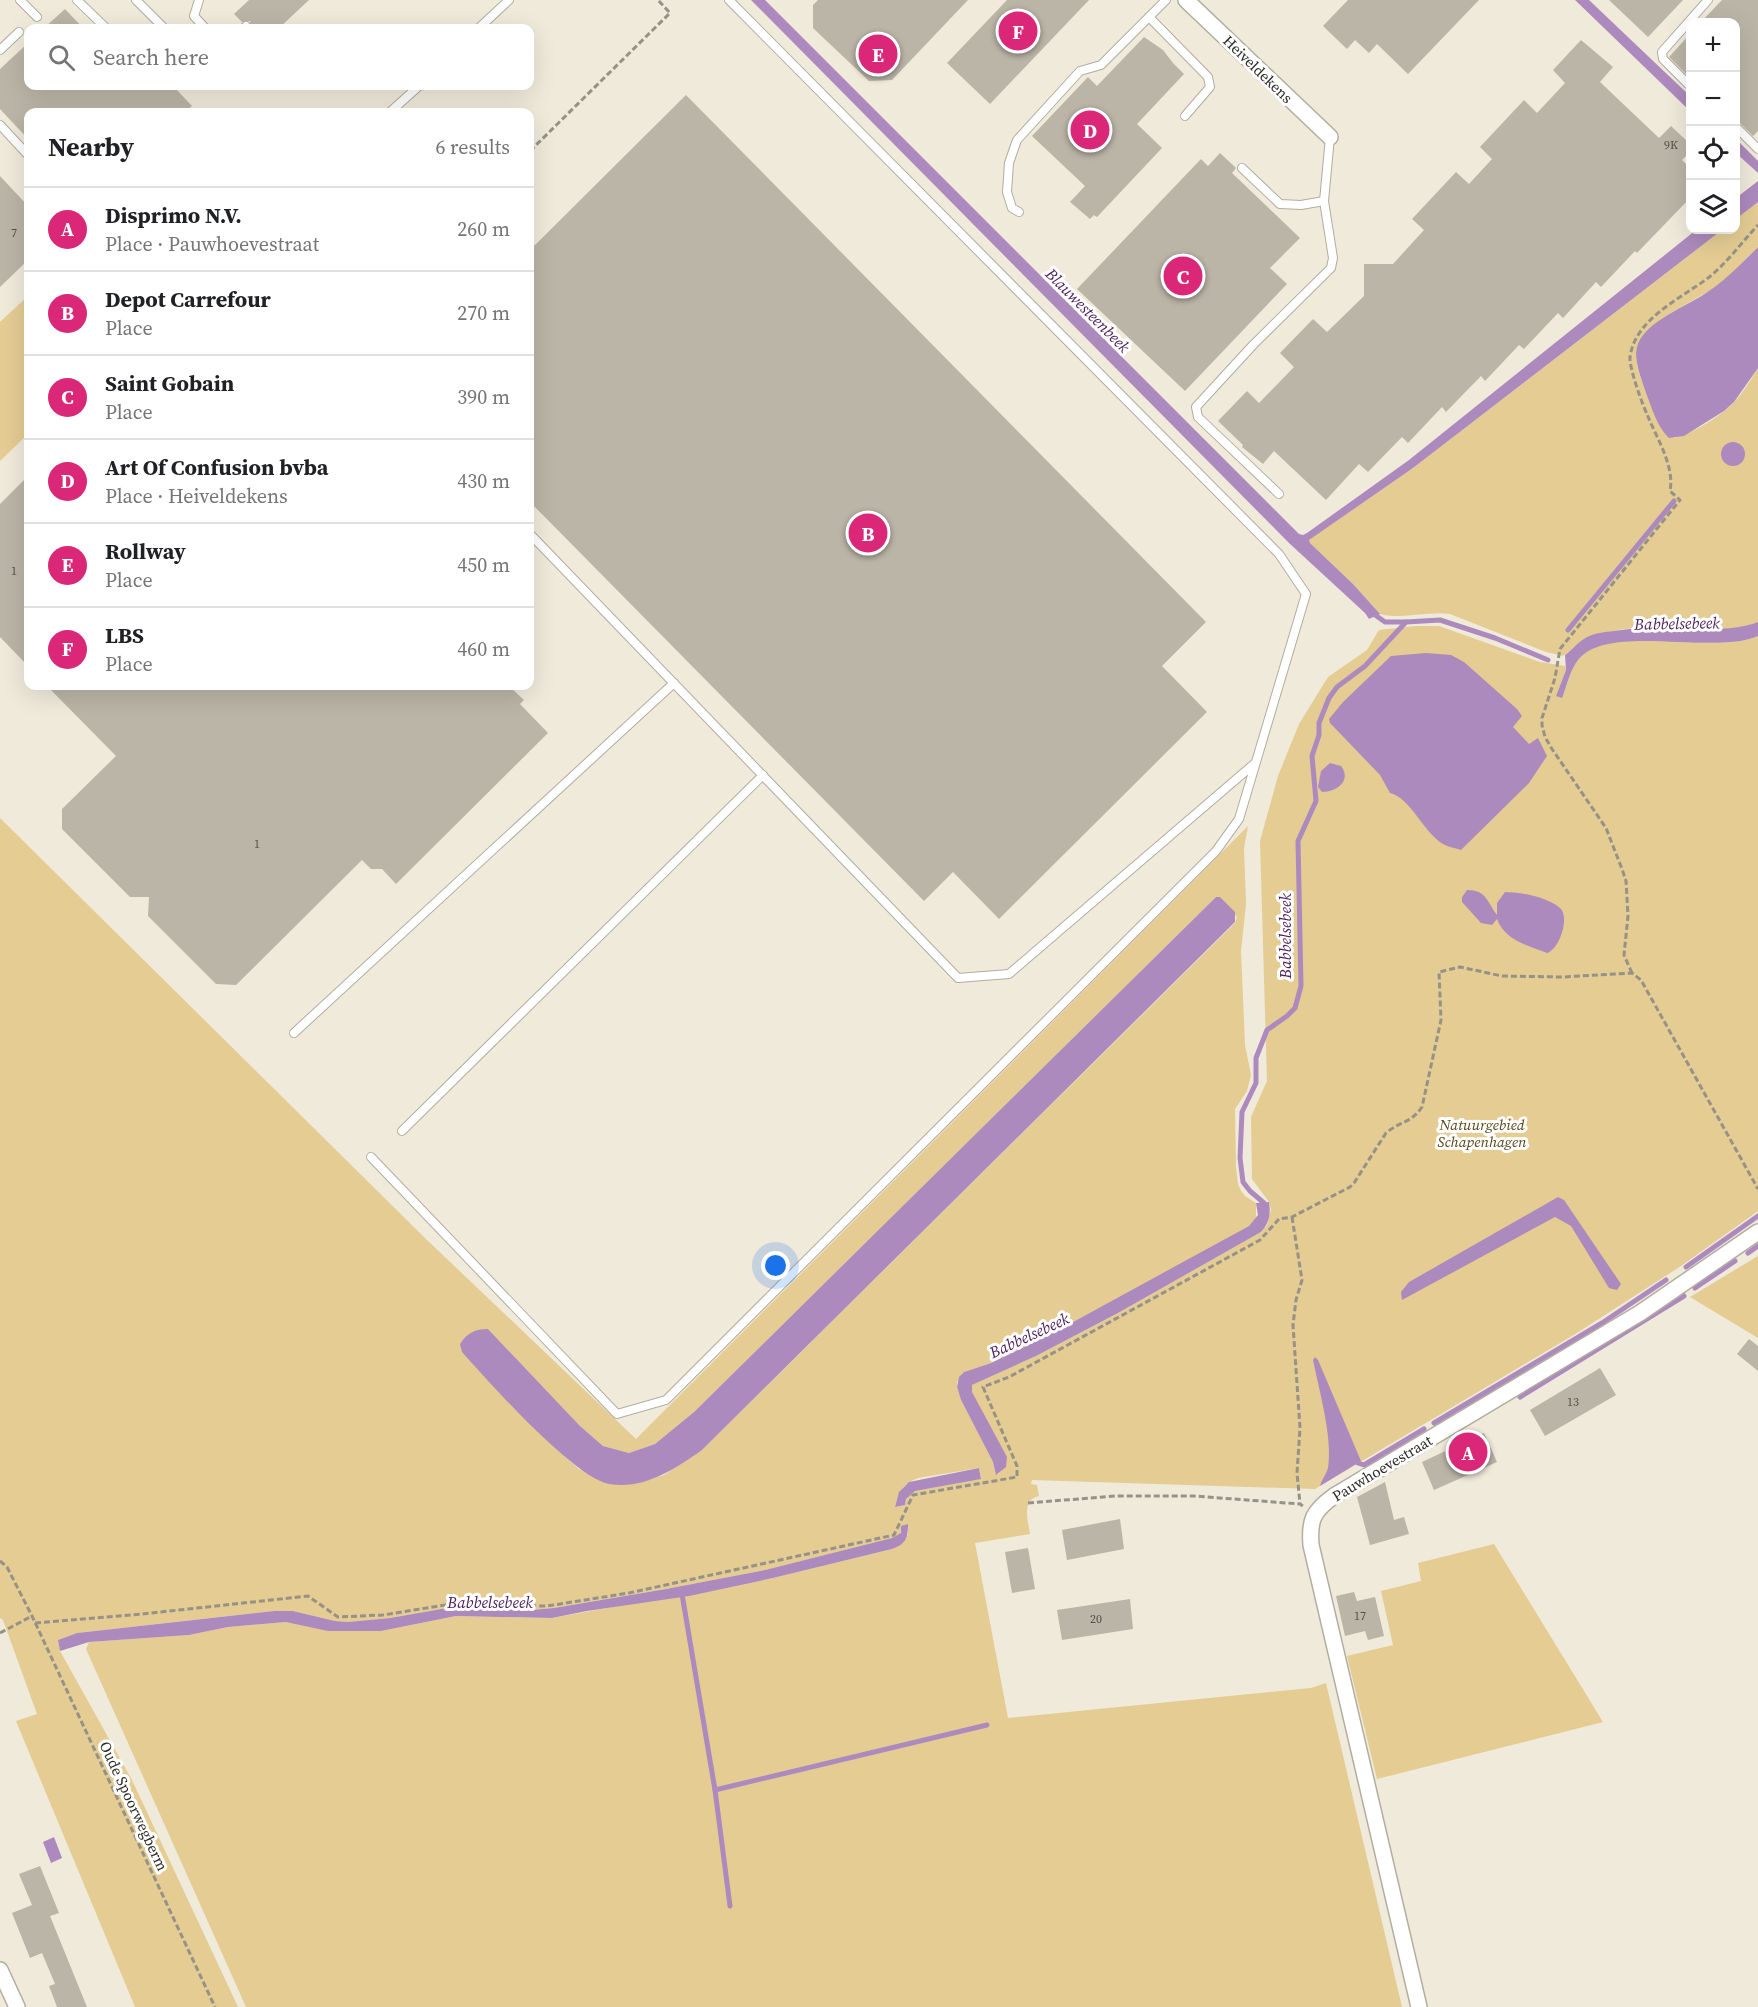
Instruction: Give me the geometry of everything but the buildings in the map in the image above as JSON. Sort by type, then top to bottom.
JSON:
[{"type":"street","name":"Heiveldekens","points":[[1186,0],[1330,137]]},
{"type":"street","name":"Pauwhoevestraat","points":[[1315,1513],[1346,1489],[1640,1313],[1758,1232]]},
{"type":"street","points":[[1315,1513],[1311,1522],[1311,1545],[1419,2007]]},
{"type":"street","points":[[0,1970],[17,2007]]},
{"type":"lane","points":[[20,0],[37,17]]},
{"type":"lane","points":[[77,0],[102,24]]},
{"type":"lane","points":[[136,0],[160,24]]},
{"type":"lane","points":[[199,0],[194,16],[201,24]]},
{"type":"lane","points":[[483,24],[509,0]]},
{"type":"lane","points":[[371,1158],[617,1414],[666,1400],[1216,851],[1239,819],[1306,594],[1279,554],[729,0]]},
{"type":"lane","points":[[1020,213],[1012,208],[1007,192],[1009,164],[1017,140],[1080,71],[1101,65],[1166,0]]},
{"type":"lane","points":[[1686,82],[1664,59],[1662,52],[1708,0]]},
{"type":"lane","points":[[1149,17],[1208,77],[1210,82],[1210,87],[1185,116]]},
{"type":"lane","points":[[0,50],[19,32]]},
{"type":"lane","points":[[394,108],[415,90]]},
{"type":"lane","points":[[0,125],[24,151]]},
{"type":"lane","points":[[1740,131],[1758,149]]},
{"type":"lane","points":[[1279,495],[1198,417],[1196,407],[1253,345],[1331,268],[1333,258],[1324,201],[1330,137]]},
{"type":"lane","points":[[1242,168],[1280,204],[1301,205],[1324,201]]},
{"type":"lane","points":[[534,538],[958,978],[1009,974],[1255,763]]},
{"type":"lane","points":[[294,1033],[674,683]]},
{"type":"lane","points":[[402,1131],[763,775]]},
{"type":"path","points":[[534,147],[670,13],[658,0]]},
{"type":"path","points":[[1758,225],[1710,276],[1674,301],[1647,324],[1635,341],[1629,359],[1643,405],[1666,460],[1672,483],[1670,491],[1680,500],[1560,649],[1555,678],[1542,718],[1545,737],[1606,828],[1622,868],[1626,881],[1628,916],[1624,956],[1632,973],[1641,980],[1758,1189]]},
{"type":"path","points":[[35,1623],[308,1596],[338,1617],[383,1615],[445,1605],[547,1606],[629,1593],[894,1536],[913,1495],[1017,1477],[1017,1466],[983,1387],[1009,1377],[1260,1240],[1279,1219],[1292,1217],[1350,1186],[1386,1133],[1391,1128],[1414,1118],[1422,1107],[1441,1020],[1439,972],[1460,967],[1502,976],[1563,977],[1632,973]]},
{"type":"path","points":[[1292,1217],[1302,1280],[1296,1300],[1293,1325],[1300,1428],[1297,1473],[1299,1504]]},
{"type":"path","points":[[1028,1503],[1115,1496],[1194,1496],[1299,1504],[1315,1513]]},
{"type":"path","name":"Oude Spoorwegberm","points":[[0,1561],[7,1567],[32,1616],[215,2007]]},
{"type":"path","points":[[0,1633],[32,1616]]},
{"type":"green space","points":[[1758,202],[1758,247],[1718,285],[1656,323],[1639,343],[1636,354],[1640,377],[1674,438],[1697,429],[1728,407],[1741,394],[1758,368],[1758,622],[1739,628],[1723,629],[1661,627],[1623,629],[1587,637],[1563,656],[1546,652],[1450,614],[1388,616],[1380,614],[1353,584],[1310,543],[1308,540],[1413,468],[1717,234],[1740,234],[1740,216]]},
{"type":"green space","points":[[24,300],[24,438],[0,461],[0,322]]},
{"type":"green space","name":"Natuurgebied Schapenhagen","points":[[1439,626],[1540,662],[1565,666],[1566,670],[1556,696],[1563,695],[1572,670],[1580,657],[1595,647],[1639,640],[1716,643],[1739,641],[1758,636],[1758,1211],[1681,1266],[1577,1333],[1315,1489],[1032,1480],[1031,1484],[1037,1485],[1039,1496],[1033,1498],[1028,1506],[1030,1534],[975,1543],[1008,1718],[1311,1688],[1326,1683],[1402,2007],[246,2007],[86,1649],[89,1642],[189,1635],[228,1627],[286,1622],[381,1631],[456,1616],[552,1618],[773,1578],[892,1549],[908,1535],[908,1524],[899,1535],[892,1538],[765,1570],[554,1608],[531,1610],[447,1608],[390,1618],[348,1622],[293,1611],[274,1611],[77,1633],[58,1640],[60,1651],[132,1780],[238,2007],[135,2007],[16,1721],[37,1714],[3,1620],[0,1618],[0,818],[426,1239],[636,1439],[1248,826],[1244,848],[1246,904],[1241,951],[1245,1045],[1251,1075],[1247,1091],[1235,1109],[1236,1167],[1241,1191],[1256,1203],[1256,1219],[1249,1226],[1207,1250],[1053,1333],[991,1363],[964,1372],[957,1382],[961,1400],[993,1462],[996,1474],[999,1474],[972,1392],[972,1385],[1036,1356],[1118,1313],[1261,1232],[1267,1225],[1271,1210],[1269,1202],[1252,1179],[1251,1117],[1267,1081],[1260,841],[1278,776],[1299,724],[1328,677],[1367,650],[1379,630]],"holes":[[[1216,897],[1237,917],[1235,923],[702,1450],[664,1475],[649,1480],[579,1469],[554,1447],[475,1366],[488,1329],[580,1426],[603,1446],[629,1453],[655,1444],[694,1412]],[[979,1468],[981,1478],[915,1491],[906,1499],[905,1505],[895,1507],[902,1489],[913,1480]]]},
{"type":"green space","points":[[1758,1256],[1758,1338],[1690,1297]]},
{"type":"green space","points":[[1494,1544],[1603,1722],[1377,1779],[1347,1656],[1393,1645],[1381,1591],[1421,1581],[1418,1563]]},
{"type":"shaded area","points":[[751,0],[765,0],[1299,534],[1303,535],[1409,460],[1691,234],[1717,234],[1413,468],[1309,540],[1380,614],[1369,619],[1289,543]]},
{"type":"shaded area","points":[[1575,0],[1589,0],[1686,92],[1686,107]]},
{"type":"shaded area","points":[[1740,143],[1758,161],[1758,173],[1740,157]]},
{"type":"shaded area","points":[[1758,181],[1758,202],[1740,216],[1740,195]]},
{"type":"shaded area","points":[[1758,247],[1758,368],[1734,402],[1724,411],[1684,436],[1669,438],[1655,417],[1641,378],[1636,358],[1638,343],[1644,334],[1662,318],[1711,290]]},
{"type":"shaded area","points":[[1733,442],[1738,443],[1744,449],[1744,459],[1738,465],[1733,466],[1728,465],[1722,459],[1721,454],[1722,449],[1728,443]]},
{"type":"shaded area","points":[[1758,622],[1758,636],[1739,641],[1716,643],[1636,641],[1612,643],[1592,649],[1575,664],[1562,698],[1556,696],[1566,670],[1565,655],[1590,636],[1604,632],[1650,628],[1725,629]]},
{"type":"shaded area","points":[[1426,653],[1451,655],[1464,662],[1517,709],[1522,716],[1513,727],[1529,744],[1538,738],[1547,756],[1529,783],[1461,850],[1445,845],[1436,839],[1404,801],[1390,793],[1380,775],[1330,723],[1329,719],[1343,702],[1391,656]]},
{"type":"shaded area","points":[[1330,763],[1341,766],[1344,771],[1344,780],[1333,790],[1322,792],[1318,787],[1321,771]]},
{"type":"shaded area","points":[[1467,890],[1483,894],[1497,915],[1497,903],[1505,892],[1534,896],[1555,904],[1563,912],[1564,918],[1562,932],[1556,945],[1547,953],[1511,937],[1497,919],[1492,925],[1481,923],[1462,902],[1462,897]]},
{"type":"shaded area","points":[[1216,897],[1220,897],[1235,912],[1235,922],[702,1450],[670,1471],[634,1484],[609,1484],[594,1478],[575,1465],[532,1427],[462,1352],[460,1344],[469,1334],[488,1329],[580,1426],[603,1446],[629,1453],[655,1444],[694,1412]]},
{"type":"shaded area","points":[[1558,1197],[1564,1200],[1621,1284],[1617,1290],[1609,1288],[1571,1226],[1555,1217],[1402,1300],[1401,1292],[1409,1282]]},
{"type":"shaded area","points":[[1269,1202],[1269,1218],[1261,1232],[1118,1313],[1036,1356],[972,1385],[972,1392],[1007,1457],[1006,1467],[996,1475],[993,1462],[961,1400],[957,1387],[959,1377],[964,1372],[991,1363],[1053,1333],[1249,1226],[1258,1215],[1256,1203]]},
{"type":"shaded area","points":[[1315,1357],[1361,1461],[1320,1486],[1328,1468],[1329,1443],[1313,1360]]},
{"type":"shaded area","points":[[979,1468],[981,1479],[915,1491],[906,1499],[905,1505],[895,1507],[899,1492],[909,1482]]},
{"type":"shaded area","points":[[908,1524],[905,1540],[892,1549],[689,1596],[552,1618],[456,1616],[381,1631],[328,1631],[286,1622],[228,1627],[189,1635],[89,1642],[60,1651],[58,1640],[77,1633],[274,1611],[293,1611],[348,1622],[390,1618],[447,1608],[531,1610],[554,1608],[765,1570],[892,1538],[901,1533],[901,1526]]},
{"type":"shaded area","points":[[54,1837],[62,1858],[51,1863],[43,1842]]},
{"type":"waterway","points":[[1568,630],[1674,501]]},
{"type":"waterway","name":"Blauwesteenbeek","points":[[1371,612],[1385,622],[1406,622]]},
{"type":"waterway","name":"Babbelsebeek","points":[[1265,1208],[1264,1203],[1243,1182],[1240,1158],[1242,1112],[1256,1083],[1256,1058],[1267,1030],[1295,1008],[1301,986],[1298,841],[1316,801],[1312,756],[1319,735],[1319,723],[1329,698],[1337,687],[1365,666],[1406,622],[1440,620],[1495,638],[1548,660]]},
{"type":"waterway","points":[[1686,1267],[1758,1216]]},
{"type":"waterway","points":[[1748,1253],[1758,1246]]},
{"type":"waterway","points":[[1695,1288],[1735,1261]]},
{"type":"waterway","points":[[1434,1423],[1602,1323],[1666,1280]]},
{"type":"waterway","points":[[1520,1397],[1684,1296]]},
{"type":"waterway","points":[[1358,1463],[1364,1465],[1424,1429]]},
{"type":"waterway","points":[[682,1594],[715,1790],[730,1906]]},
{"type":"waterway","points":[[715,1790],[987,1725]]},
{"type":"place","name":"LBS","points":[[1018,31]]},
{"type":"place","name":"Rollway","points":[[878,54]]},
{"type":"place","name":"Art Of Confusion bvba","points":[[1090,130]]},
{"type":"place","name":"Saint Gobain","points":[[1183,276]]},
{"type":"place","name":"Depot Carrefour","points":[[868,533]]},
{"type":"place","name":"Disprimo N.V.","points":[[1468,1452]]}]
